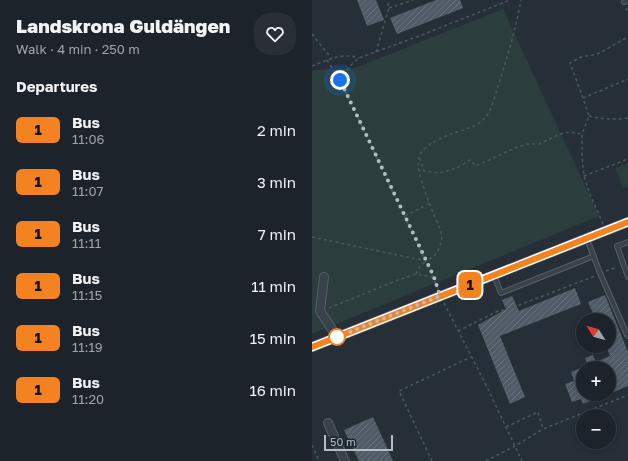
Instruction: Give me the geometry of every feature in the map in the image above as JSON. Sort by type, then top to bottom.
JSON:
[{"type":"street","points":[[312,347],[628,222]]},
{"type":"street","points":[[324,277],[320,311],[337,337]]},
{"type":"street","points":[[328,423],[345,461]]},
{"type":"lane","points":[[587,238],[600,273],[628,336]]},
{"type":"lane","points":[[628,242],[617,246],[628,276]]},
{"type":"lane","points":[[494,275],[501,293],[594,256]]},
{"type":"path","points":[[376,52],[390,8],[387,0]]},
{"type":"path","points":[[390,8],[413,0]]},
{"type":"path","points":[[340,80],[349,67],[359,58],[510,0]]},
{"type":"path","points":[[416,274],[420,266],[438,252],[442,235],[423,185],[418,167],[419,156],[424,149],[433,142],[478,124],[486,116],[494,99],[503,72],[516,27],[521,0]]},
{"type":"path","points":[[312,34],[332,59]]},
{"type":"path","points":[[606,231],[589,192],[584,176],[582,134],[589,116],[570,63],[581,57],[600,53],[628,38]]},
{"type":"path","points":[[312,66],[341,56],[352,56],[359,58]]},
{"type":"path","points":[[327,60],[340,80],[404,217],[434,277],[440,296],[522,461]]},
{"type":"path","points":[[583,98],[628,79]]},
{"type":"path","points":[[589,116],[603,119],[628,118]]},
{"type":"path","points":[[419,156],[424,171],[439,173],[457,168],[470,160],[476,166],[515,148],[528,144],[539,144],[560,134],[570,132],[582,134]]},
{"type":"path","points":[[584,176],[628,159]]},
{"type":"path","points":[[404,217],[430,203]]},
{"type":"path","points":[[312,237],[426,261]]},
{"type":"path","points":[[458,331],[498,311],[509,309],[621,265]]},
{"type":"path","points":[[320,311],[416,274],[434,277]]},
{"type":"path","points":[[432,461],[399,391],[471,356]]},
{"type":"path","points":[[486,461],[543,429],[628,394]]},
{"type":"path","points":[[506,427],[538,412],[543,429]]},
{"type":"path","points":[[312,445],[319,461]]},
{"type":"green space","points":[[503,9],[599,216],[312,334],[312,71],[355,68]]},
{"type":"green space","points":[[628,163],[628,186],[623,188],[615,168]]},
{"type":"building","points":[[357,0],[376,0],[384,20],[367,26]]},
{"type":"building","points":[[436,0],[460,0],[463,8],[397,34],[390,18]]},
{"type":"building","points":[[575,288],[581,304],[500,336],[525,397],[510,404],[478,325],[506,309],[502,300],[512,296],[519,311]]},
{"type":"building","points":[[605,295],[612,313],[593,313],[588,302]]},
{"type":"building","points":[[616,322],[628,352],[628,386],[616,391],[616,361],[598,361],[610,356],[609,353],[616,353]]},
{"type":"building","points":[[593,355],[596,361],[586,361],[585,358]]},
{"type":"building","points":[[576,370],[576,401],[572,402],[565,384],[574,381],[571,372]]},
{"type":"building","points":[[582,401],[590,401],[583,404]]},
{"type":"building","points":[[373,417],[393,461],[359,461],[344,430]]},
{"type":"bus line","name":"1","points":[[312,347],[628,222]]},
{"type":"route","points":[[337,337],[440,296],[434,277],[340,80]]}]
